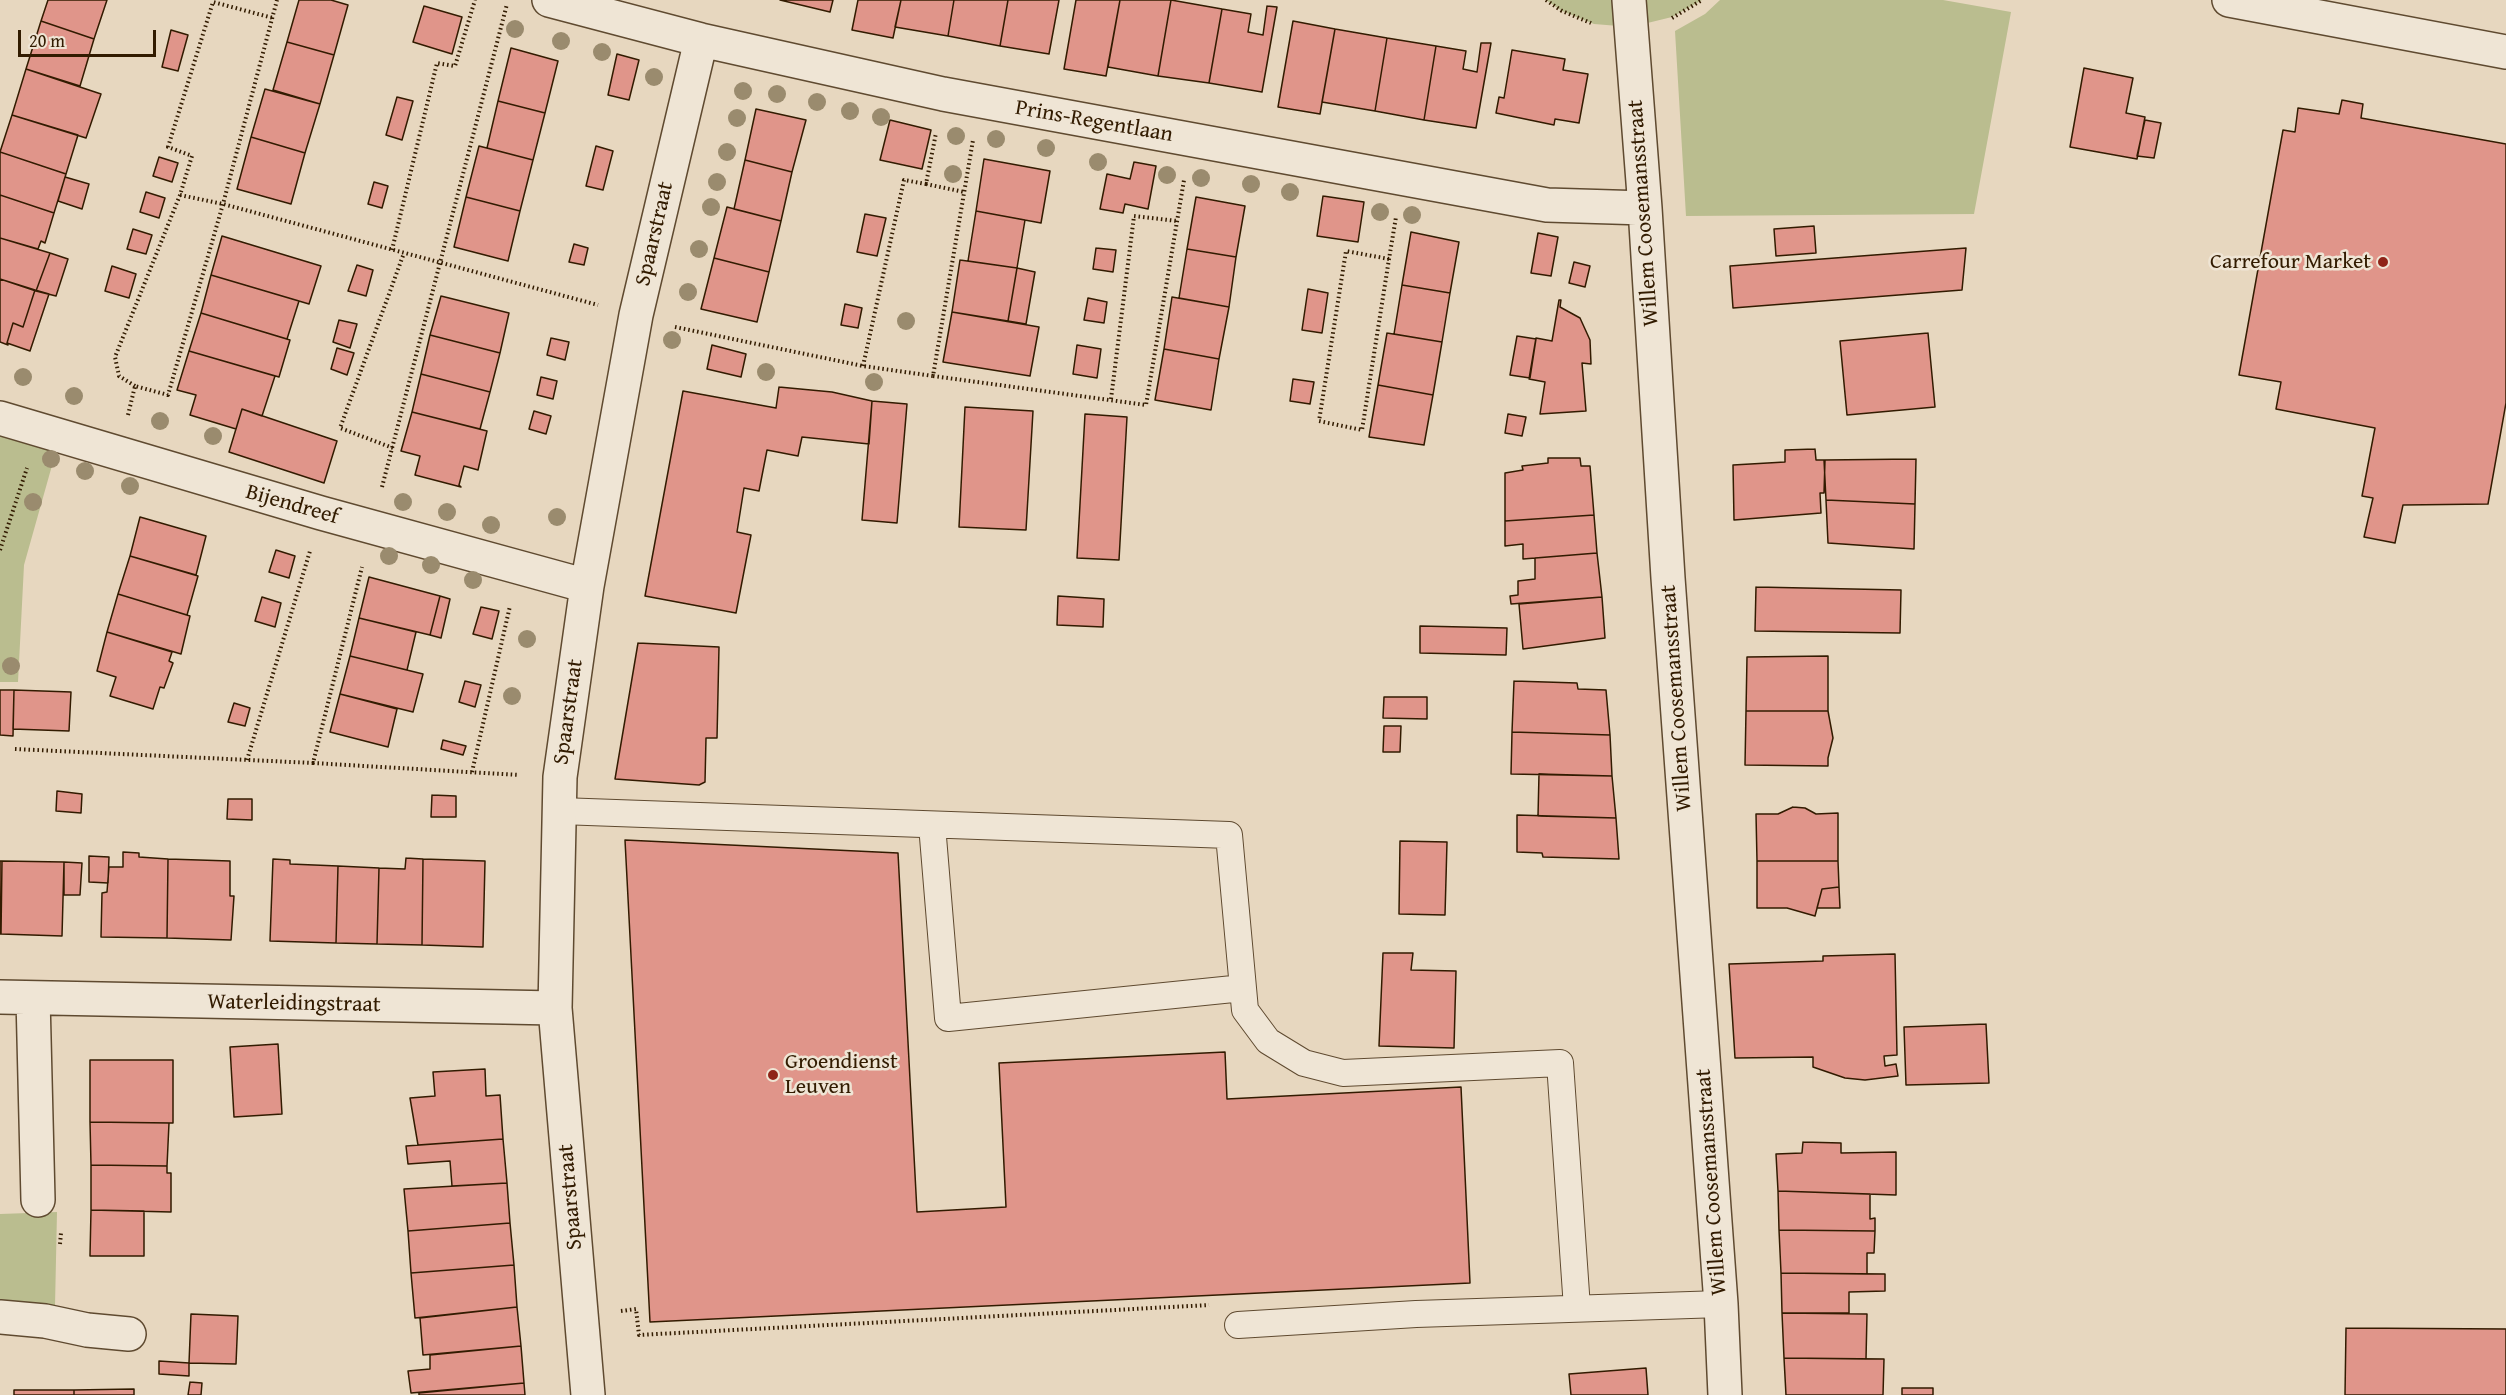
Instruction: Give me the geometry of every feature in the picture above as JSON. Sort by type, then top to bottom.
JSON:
[{"type":"street","name":"Prins-Regentlaan","points":[[549,0],[701,40],[943,94],[1546,205],[1645,208]]},
{"type":"street","name":"Willem Coosemansstraat","points":[[1629,0],[1645,208],[1667,566],[1721,1304],[1725,1395]]},
{"type":"street","points":[[2229,0],[2506,52]]},
{"type":"street","name":"Spaarstraat","points":[[588,1395],[555,1008],[560,777],[587,586],[636,315],[701,40]]},
{"type":"street","name":"Bijendreef","points":[[0,418],[321,513],[587,586]]},
{"type":"street","name":"Waterleidingstraat","points":[[0,997],[555,1008]]},
{"type":"street","points":[[33,998],[38,1200]]},
{"type":"street","points":[[0,1317],[45,1321],[87,1330],[129,1334]]},
{"type":"lane","points":[[560,811],[1229,835],[1245,1010],[1268,1041],[1304,1063],[1342,1073],[1560,1063],[1577,1308]]},
{"type":"lane","points":[[932,825],[948,1018],[1243,988]]},
{"type":"lane","points":[[1238,1325],[1416,1314],[1721,1304]]},
{"type":"path","points":[[273,18],[213,2],[168,147],[192,156],[180,195],[115,357],[119,376],[135,386],[168,395],[273,18],[277,0]]},
{"type":"path","points":[[392,250],[437,63],[455,66],[475,0]]},
{"type":"path","points":[[926,184],[943,94]]},
{"type":"path","points":[[933,376],[1146,405],[1191,140]]},
{"type":"path","points":[[1389,259],[1346,251],[1319,421],[1362,430],[1402,178]]},
{"type":"path","points":[[863,366],[904,180],[964,192]]},
{"type":"path","points":[[1111,399],[1134,216],[1177,221]]},
{"type":"path","points":[[393,448],[340,428],[404,253]]},
{"type":"path","points":[[118,454],[135,386]]},
{"type":"path","points":[[0,549],[40,430]]},
{"type":"path","points":[[247,760],[321,513]]},
{"type":"path","points":[[472,772],[519,567]]},
{"type":"path","points":[[313,763],[560,777]]},
{"type":"path","points":[[581,1315],[636,1309],[639,1335],[1236,1304],[1238,1325]]},
{"type":"green space","points":[[1546,0],[1702,0],[1672,17],[1631,27],[1594,24],[1562,11]]},
{"type":"green space","points":[[1720,0],[1943,0],[2011,12],[1974,214],[1686,216],[1675,31],[1705,14]]},
{"type":"green space","points":[[0,418],[60,437],[24,565],[18,682],[0,682]]},
{"type":"green space","points":[[57,1212],[55,1306],[0,1304],[0,1214]]},
{"type":"building","points":[[48,0],[107,0],[94,39],[41,21]]},
{"type":"building","points":[[299,0],[331,0],[348,5],[334,55],[287,42]]},
{"type":"building","points":[[780,0],[833,0],[830,12]]},
{"type":"building","points":[[858,0],[901,0],[893,38],[852,30]]},
{"type":"building","points":[[901,0],[954,0],[948,36],[895,27]]},
{"type":"building","points":[[954,0],[1008,0],[1000,46],[948,36]]},
{"type":"building","points":[[1008,0],[1059,0],[1049,54],[1000,46]]},
{"type":"building","points":[[1076,0],[1120,0],[1106,76],[1064,69]]},
{"type":"building","points":[[1120,0],[1171,0],[1158,76],[1108,67]]},
{"type":"building","points":[[1171,0],[1222,9],[1209,83],[1158,76]]},
{"type":"building","points":[[424,6],[462,17],[452,54],[413,42]]},
{"type":"building","points":[[1267,6],[1277,7],[1262,92],[1209,83],[1222,9],[1251,14],[1248,32],[1263,35]]},
{"type":"building","points":[[41,21],[94,39],[80,86],[26,69]]},
{"type":"building","points":[[1293,21],[1335,29],[1320,114],[1278,107]]},
{"type":"building","points":[[1335,29],[1387,38],[1375,111],[1322,102]]},
{"type":"building","points":[[171,30],[188,35],[178,71],[162,67]]},
{"type":"building","points":[[1387,38],[1436,46],[1424,120],[1375,111]]},
{"type":"building","points":[[287,42],[334,55],[320,104],[273,90]]},
{"type":"building","points":[[1481,43],[1491,43],[1476,128],[1424,120],[1436,46],[1466,51],[1463,69],[1477,72]]},
{"type":"building","points":[[511,48],[558,61],[545,113],[498,101]]},
{"type":"building","points":[[1512,50],[1565,59],[1563,70],[1588,74],[1579,123],[1555,119],[1554,125],[1496,113],[1499,97],[1504,98]]},
{"type":"building","points":[[617,54],[639,60],[629,100],[608,95]]},
{"type":"building","points":[[2084,68],[2133,78],[2126,113],[2145,117],[2137,159],[2070,147]]},
{"type":"building","points":[[26,69],[101,94],[86,138],[12,115]]},
{"type":"building","points":[[265,89],[320,104],[305,153],[251,137]]},
{"type":"building","points":[[397,97],[413,101],[402,140],[386,135]]},
{"type":"building","name":"Carrefour Market","points":[[2342,100],[2363,104],[2361,118],[2506,144],[2506,403],[2488,504],[2403,505],[2395,543],[2364,537],[2373,498],[2362,496],[2375,428],[2276,409],[2281,382],[2239,375],[2283,130],[2295,132],[2298,108],[2339,114]]},
{"type":"building","points":[[498,101],[545,113],[533,160],[487,148]]},
{"type":"building","points":[[756,109],[806,120],[792,172],[745,160]]},
{"type":"building","points":[[12,115],[78,135],[66,174],[0,152]]},
{"type":"building","points":[[890,120],[931,130],[922,169],[880,160]]},
{"type":"building","points":[[2145,120],[2161,123],[2154,158],[2137,156]]},
{"type":"building","points":[[251,137],[305,153],[291,204],[237,189]]},
{"type":"building","points":[[479,146],[533,160],[520,211],[466,197]]},
{"type":"building","points":[[596,146],[613,151],[603,190],[586,186]]},
{"type":"building","points":[[0,152],[66,174],[54,213],[0,195]]},
{"type":"building","points":[[159,157],[178,163],[172,182],[153,176]]},
{"type":"building","points":[[984,159],[1050,171],[1041,223],[976,211]]},
{"type":"building","points":[[745,160],[792,172],[781,221],[734,209]]},
{"type":"building","points":[[1134,162],[1156,166],[1148,209],[1125,204],[1123,213],[1100,209],[1107,174],[1130,179]]},
{"type":"building","points":[[65,177],[89,184],[82,209],[58,201]]},
{"type":"building","points":[[374,182],[388,186],[382,208],[368,204]]},
{"type":"building","points":[[146,192],[165,198],[159,218],[140,212]]},
{"type":"building","points":[[0,195],[54,213],[45,243],[41,241],[38,249],[0,238]]},
{"type":"building","points":[[1323,196],[1364,202],[1358,242],[1317,236]]},
{"type":"building","points":[[466,197],[520,211],[508,261],[454,247]]},
{"type":"building","points":[[1196,197],[1245,206],[1236,257],[1187,249]]},
{"type":"building","points":[[727,207],[781,221],[769,272],[714,258]]},
{"type":"building","points":[[976,211],[1025,220],[1017,268],[968,261]]},
{"type":"building","points":[[865,214],[886,218],[877,256],[857,252]]},
{"type":"building","points":[[1814,226],[1816,253],[1776,256],[1774,229]]},
{"type":"building","points":[[133,229],[152,235],[146,254],[127,249]]},
{"type":"building","points":[[1411,232],[1459,242],[1450,293],[1402,285]]},
{"type":"building","points":[[1538,233],[1558,237],[1551,276],[1531,273]]},
{"type":"building","points":[[222,236],[321,266],[309,304],[211,275]]},
{"type":"building","points":[[0,238],[50,253],[36,291],[0,279]]},
{"type":"building","points":[[574,244],[588,248],[584,265],[569,262]]},
{"type":"building","points":[[1096,248],[1116,250],[1113,272],[1093,269]]},
{"type":"building","points":[[1966,248],[1962,290],[1733,308],[1730,266]]},
{"type":"building","points":[[1187,249],[1236,257],[1229,307],[1179,298]]},
{"type":"building","points":[[50,253],[68,259],[56,296],[36,291]]},
{"type":"building","points":[[714,258],[769,272],[757,322],[701,309]]},
{"type":"building","points":[[960,260],[1017,268],[1008,321],[952,312]]},
{"type":"building","points":[[1574,262],[1590,266],[1585,287],[1569,283]]},
{"type":"building","points":[[357,265],[373,270],[366,296],[348,291]]},
{"type":"building","points":[[112,266],[136,274],[129,298],[105,291]]},
{"type":"building","points":[[1017,268],[1035,272],[1026,324],[1008,321]]},
{"type":"building","points":[[211,275],[299,301],[287,339],[201,313]]},
{"type":"building","points":[[0,279],[35,290],[23,327],[13,323],[8,345],[0,342]]},
{"type":"building","points":[[1402,285],[1450,293],[1442,342],[1394,334]]},
{"type":"building","points":[[1308,289],[1328,293],[1322,333],[1302,330]]},
{"type":"building","points":[[35,290],[49,294],[30,351],[7,343],[13,323],[23,327]]},
{"type":"building","points":[[441,296],[509,313],[500,353],[430,335]]},
{"type":"building","points":[[1172,297],[1229,307],[1219,359],[1164,349]]},
{"type":"building","points":[[1088,298],[1107,302],[1104,323],[1084,320]]},
{"type":"building","points":[[1559,300],[1561,300],[1560,307],[1580,318],[1590,340],[1591,364],[1582,363],[1586,411],[1540,414],[1545,382],[1529,379],[1536,338],[1552,341]]},
{"type":"building","points":[[845,304],[862,308],[858,328],[841,325]]},
{"type":"building","points":[[952,312],[1039,327],[1030,376],[943,362]]},
{"type":"building","points":[[201,313],[290,340],[279,377],[189,351]]},
{"type":"building","points":[[339,320],[357,324],[350,348],[333,342]]},
{"type":"building","points":[[1387,333],[1442,342],[1433,395],[1378,385]]},
{"type":"building","points":[[1928,333],[1935,407],[1847,415],[1840,341]]},
{"type":"building","points":[[430,335],[500,353],[490,392],[421,374]]},
{"type":"building","points":[[1517,336],[1536,339],[1530,378],[1510,375]]},
{"type":"building","points":[[551,338],[569,342],[565,360],[547,355]]},
{"type":"building","points":[[712,345],[746,354],[741,377],[707,369]]},
{"type":"building","points":[[1077,345],[1101,349],[1097,378],[1073,374]]},
{"type":"building","points":[[337,348],[354,353],[347,375],[331,369]]},
{"type":"building","points":[[1164,349],[1219,359],[1211,410],[1155,400]]},
{"type":"building","points":[[189,351],[275,376],[262,416],[242,409],[236,429],[190,415],[196,395],[177,390]]},
{"type":"building","points":[[421,374],[490,392],[480,429],[412,412]]},
{"type":"building","points":[[541,377],[557,381],[553,399],[537,395]]},
{"type":"building","points":[[1293,379],[1314,382],[1310,404],[1290,401]]},
{"type":"building","points":[[1378,385],[1433,395],[1424,445],[1369,437]]},
{"type":"building","points":[[779,387],[832,392],[872,401],[869,444],[802,437],[798,456],[767,450],[759,491],[744,488],[737,532],[751,535],[736,613],[645,596],[683,391],[776,408]]},
{"type":"building","points":[[872,401],[907,404],[897,523],[862,520]]},
{"type":"building","points":[[965,407],[1033,411],[1026,530],[959,527]]},
{"type":"building","points":[[242,409],[337,441],[324,483],[229,452]]},
{"type":"building","points":[[534,411],[551,416],[546,434],[529,429]]},
{"type":"building","points":[[412,412],[487,431],[478,470],[464,466],[459,485],[461,487],[415,475],[420,456],[401,451]]},
{"type":"building","points":[[1085,414],[1127,417],[1119,560],[1077,558]]},
{"type":"building","points":[[1508,414],[1526,417],[1522,436],[1505,433]]},
{"type":"building","points":[[1815,449],[1816,460],[1825,460],[1824,493],[1820,493],[1821,513],[1734,520],[1733,465],[1785,462],[1785,450]]},
{"type":"building","points":[[1548,458],[1580,458],[1581,466],[1590,466],[1594,515],[1505,521],[1505,473],[1523,470],[1522,466],[1548,463]]},
{"type":"building","points":[[1916,459],[1915,504],[1826,500],[1824,460]]},
{"type":"building","points":[[1826,500],[1915,504],[1914,549],[1828,543]]},
{"type":"building","points":[[1594,515],[1597,553],[1523,559],[1523,544],[1505,546],[1505,521]]},
{"type":"building","points":[[140,517],[206,536],[196,575],[130,556]]},
{"type":"building","points":[[276,550],[295,556],[289,578],[269,572]]},
{"type":"building","points":[[1597,553],[1602,597],[1511,604],[1510,596],[1518,595],[1518,581],[1535,579],[1535,558]]},
{"type":"building","points":[[130,556],[198,576],[187,615],[118,594]]},
{"type":"building","points":[[369,577],[440,596],[430,635],[359,618]]},
{"type":"building","points":[[1756,587],[1901,590],[1900,633],[1755,631]]},
{"type":"building","points":[[118,594],[190,616],[181,654],[107,632]]},
{"type":"building","points":[[440,596],[450,599],[441,638],[430,635]]},
{"type":"building","points":[[1058,596],[1104,599],[1103,627],[1057,625]]},
{"type":"building","points":[[262,597],[281,603],[275,627],[255,621]]},
{"type":"building","points":[[1602,597],[1605,638],[1523,649],[1519,604]]},
{"type":"building","points":[[481,607],[499,611],[492,639],[473,634]]},
{"type":"building","points":[[359,618],[416,632],[407,670],[350,656]]},
{"type":"building","points":[[1420,626],[1507,628],[1506,655],[1420,653]]},
{"type":"building","points":[[107,632],[172,652],[169,661],[173,663],[164,688],[160,687],[153,709],[110,696],[116,677],[97,671]]},
{"type":"building","points":[[638,643],[719,647],[717,738],[706,738],[705,782],[699,785],[615,779]]},
{"type":"building","points":[[350,656],[423,674],[413,712],[340,694]]},
{"type":"building","points":[[1828,656],[1828,711],[1746,711],[1747,657]]},
{"type":"building","points":[[465,681],[481,685],[475,707],[459,702]]},
{"type":"building","points":[[1514,681],[1577,683],[1578,689],[1606,690],[1610,735],[1512,732]]},
{"type":"building","points":[[0,690],[14,690],[13,736],[0,735]]},
{"type":"building","points":[[14,690],[71,692],[69,731],[13,729]]},
{"type":"building","points":[[340,694],[397,709],[388,747],[330,732]]},
{"type":"building","points":[[1384,697],[1427,697],[1427,719],[1383,718]]},
{"type":"building","points":[[234,703],[250,708],[245,726],[228,722]]},
{"type":"building","points":[[1746,711],[1828,711],[1833,738],[1828,766],[1745,765]]},
{"type":"building","points":[[1384,726],[1401,726],[1400,752],[1383,752]]},
{"type":"building","points":[[1512,732],[1610,735],[1612,776],[1511,774]]},
{"type":"building","points":[[443,740],[466,746],[463,755],[441,749]]},
{"type":"building","points":[[1539,774],[1612,776],[1616,818],[1538,816]]},
{"type":"building","points":[[57,791],[82,794],[81,813],[56,811]]},
{"type":"building","points":[[432,795],[456,796],[456,817],[431,817]]},
{"type":"building","points":[[228,799],[252,799],[252,820],[227,819]]},
{"type":"building","points":[[1793,807],[1805,808],[1816,814],[1838,813],[1838,861],[1757,861],[1756,814],[1778,814]]},
{"type":"building","points":[[1517,815],[1616,818],[1619,859],[1543,857],[1542,853],[1517,852]]},
{"type":"building","name":"Groendienst Leuven","points":[[625,840],[898,853],[917,1212],[1006,1207],[999,1063],[1225,1052],[1227,1099],[1461,1087],[1470,1283],[650,1322]]},
{"type":"building","points":[[1400,841],[1447,842],[1445,915],[1399,914]]},
{"type":"building","points":[[123,852],[139,853],[139,857],[168,859],[167,938],[101,937],[102,893],[107,892],[109,867],[123,867]]},
{"type":"building","points":[[89,856],[109,857],[108,883],[89,882]]},
{"type":"building","points":[[406,858],[423,859],[422,945],[377,944],[379,868],[405,869]]},
{"type":"building","points":[[168,859],[230,861],[230,896],[234,896],[231,940],[167,938]]},
{"type":"building","points":[[273,859],[290,860],[290,864],[338,866],[336,943],[270,941]]},
{"type":"building","points":[[423,859],[485,861],[483,947],[422,945]]},
{"type":"building","points":[[0,861],[2,861],[1,934],[0,934]]},
{"type":"building","points":[[2,861],[64,862],[62,936],[1,934]]},
{"type":"building","points":[[1757,861],[1838,861],[1839,887],[1822,889],[1815,916],[1787,908],[1757,908]]},
{"type":"building","points":[[64,862],[82,863],[80,895],[64,895]]},
{"type":"building","points":[[338,866],[379,868],[377,944],[336,943]]},
{"type":"building","points":[[1839,887],[1840,908],[1817,908],[1822,889]]},
{"type":"building","points":[[1383,953],[1413,953],[1411,970],[1456,971],[1454,1048],[1379,1046]]},
{"type":"building","points":[[1895,954],[1897,1055],[1884,1056],[1885,1066],[1896,1064],[1898,1076],[1865,1080],[1845,1078],[1813,1067],[1813,1057],[1735,1058],[1729,964],[1823,961],[1823,956]]},
{"type":"building","points":[[1986,1024],[1989,1083],[1906,1085],[1904,1027]]},
{"type":"building","points":[[278,1044],[282,1114],[234,1117],[230,1047]]},
{"type":"building","points":[[90,1060],[173,1060],[173,1123],[90,1122]]},
{"type":"building","points":[[485,1069],[486,1096],[500,1095],[503,1139],[418,1145],[410,1098],[435,1096],[433,1072]]},
{"type":"building","points":[[90,1122],[169,1123],[167,1166],[91,1165]]},
{"type":"building","points":[[503,1139],[507,1183],[452,1186],[450,1161],[408,1164],[406,1146]]},
{"type":"building","points":[[1803,1142],[1841,1143],[1841,1153],[1896,1152],[1896,1195],[1778,1191],[1776,1154],[1802,1153]]},
{"type":"building","points":[[91,1165],[167,1166],[167,1173],[171,1173],[171,1212],[91,1210]]},
{"type":"building","points":[[507,1183],[510,1223],[408,1231],[404,1189]]},
{"type":"building","points":[[1778,1191],[1870,1194],[1870,1219],[1875,1218],[1875,1231],[1779,1230]]},
{"type":"building","points":[[91,1210],[144,1211],[144,1256],[90,1256]]},
{"type":"building","points":[[510,1223],[514,1265],[411,1273],[408,1231]]},
{"type":"building","points":[[1779,1230],[1875,1231],[1874,1253],[1867,1253],[1867,1274],[1781,1273]]},
{"type":"building","points":[[514,1265],[517,1307],[415,1318],[411,1273]]},
{"type":"building","points":[[1781,1273],[1885,1274],[1885,1291],[1849,1292],[1849,1313],[1782,1313]]},
{"type":"building","points":[[517,1307],[521,1346],[423,1355],[420,1318]]},
{"type":"building","points":[[1782,1313],[1867,1314],[1866,1359],[1784,1358]]},
{"type":"building","points":[[191,1314],[238,1316],[236,1364],[189,1363]]},
{"type":"building","points":[[2346,1328],[2506,1329],[2506,1395],[2345,1395]]},
{"type":"building","points":[[521,1346],[524,1383],[411,1393],[408,1371],[430,1369],[430,1355]]},
{"type":"building","points":[[1784,1358],[1884,1359],[1883,1395],[1786,1395]]},
{"type":"building","points":[[159,1361],[189,1363],[189,1376],[159,1374]]},
{"type":"building","points":[[1646,1368],[1648,1395],[1571,1395],[1569,1374]]},
{"type":"building","points":[[190,1382],[202,1383],[201,1395],[188,1395]]},
{"type":"building","points":[[524,1383],[525,1395],[419,1395],[419,1393]]},
{"type":"building","points":[[1902,1388],[1933,1388],[1933,1395],[1902,1395]]},
{"type":"building","points":[[134,1389],[134,1395],[74,1395],[74,1390]]},
{"type":"building","points":[[14,1390],[74,1390],[74,1395],[14,1395]]},
{"type":"place","name":"Carrefour Market","points":[[2383,262]]},
{"type":"place","name":"Groendienst Leuven","points":[[773,1075]]}]
